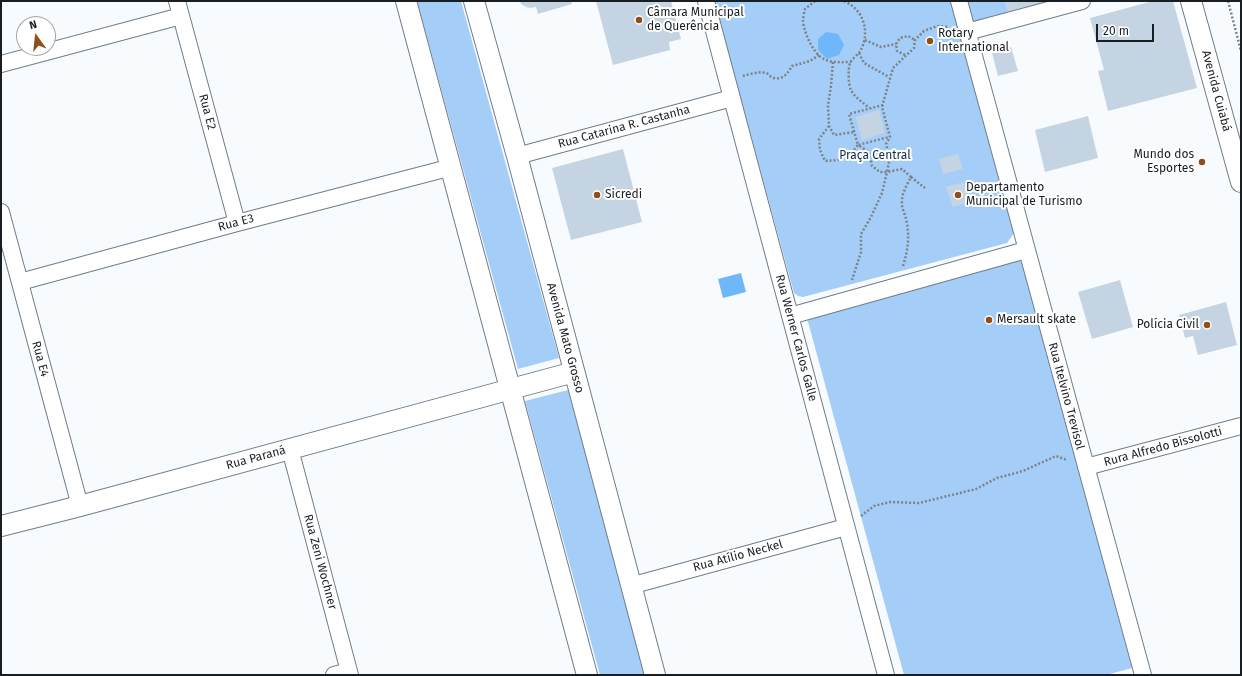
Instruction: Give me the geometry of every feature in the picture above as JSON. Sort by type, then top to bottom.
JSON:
[{"type":"street","name":"Rua E2","points":[[177,1],[237,223]]},
{"type":"street","points":[[406,1],[452,167],[587,675]]},
{"type":"street","name":"Avenida Mato Grosso","points":[[474,1],[517,156],[630,586],[655,675]]},
{"type":"street","name":"Rua Werner Carlos Galle","points":[[706,1],[886,675]]},
{"type":"street","name":"Rua Itelvino Trevisol","points":[[959,1],[1142,675]]},
{"type":"street","points":[[966,29],[1082,1]]},
{"type":"street","name":"Avenida Cuiabá","points":[[1191,1],[1241,182]]},
{"type":"street","points":[[1,64],[181,16]]},
{"type":"street","name":"Rua Catarina R. Castanha","points":[[517,156],[732,98]]},
{"type":"street","name":"Rua E3","points":[[20,282],[452,167]]},
{"type":"street","name":"Rua E4","points":[[1,212],[80,506]]},
{"type":"street","points":[[790,316],[1026,250]]},
{"type":"street","name":"Rua Paraná","points":[[1,526],[574,372]]},
{"type":"street","name":"Rura Alfredo Bissolotti","points":[[1086,467],[1241,426]]},
{"type":"street","name":"Rua Zeni Wochner","points":[[290,449],[345,674]]},
{"type":"street","name":"Rua Atílio Neckel","points":[[630,586],[846,527]]},
{"type":"path","points":[[815,1],[805,9],[803,20],[806,35],[815,51],[824,60],[833,62],[850,62]]},
{"type":"path","points":[[844,1],[857,9],[865,26],[865,40],[859,53],[850,62],[849,77],[851,91],[869,108]]},
{"type":"path","points":[[1228,1],[1241,51]]},
{"type":"path","points":[[854,298],[851,284],[861,252],[861,234],[882,193],[890,157],[886,144],[890,137],[883,105],[893,68],[914,48],[915,40],[924,31],[937,26],[966,29]]},
{"type":"path","points":[[865,40],[881,47],[896,44],[900,38],[908,36],[915,40]]},
{"type":"path","points":[[896,44],[898,51],[905,55]]},
{"type":"path","points":[[859,53],[864,63],[890,78]]},
{"type":"path","points":[[727,81],[752,73],[766,73],[774,78],[782,78],[787,74],[792,66],[810,61],[819,55]]},
{"type":"path","points":[[833,62],[828,105],[829,126],[834,135],[854,132]]},
{"type":"path","points":[[883,105],[849,114],[858,146],[869,152],[872,166],[880,172],[902,169],[925,188]]},
{"type":"path","points":[[829,126],[819,139],[820,150],[825,161],[842,160],[852,153],[858,146],[890,137]]},
{"type":"path","points":[[904,284],[901,271],[907,254],[909,236],[902,204],[904,191],[911,177]]},
{"type":"path","points":[[846,527],[874,506],[890,502],[919,503],[976,489],[997,478],[1023,471],[1056,456],[1086,467]]},
{"type":"green space","points":[[417,1],[461,1],[559,358],[518,369]]},
{"type":"green space","name":"Praça Central","points":[[714,1],[951,1],[1014,233],[1007,243],[803,297],[794,293]]},
{"type":"green space","points":[[958,1],[1005,1],[1010,20],[967,32]]},
{"type":"green space","points":[[1022,260],[1132,668],[1106,675],[904,675],[807,318]]},
{"type":"green space","points":[[568,390],[646,675],[600,675],[525,401]]},
{"type":"shaded area","points":[[826,32],[838,34],[844,45],[839,55],[827,59],[818,50],[818,39]]},
{"type":"shaded area","points":[[741,273],[746,292],[723,298],[718,279]]},
{"type":"building","points":[[520,1],[571,1],[572,4],[538,14],[536,7],[526,7],[521,4]]},
{"type":"building","name":"Câmara Municipal de Querência","points":[[596,1],[671,1],[681,39],[669,42],[670,50],[613,65]]},
{"type":"building","points":[[1005,1],[1055,1],[1010,20]]},
{"type":"building","points":[[1153,1],[1173,1],[1197,88],[1108,111],[1098,71],[1104,70],[1090,18]]},
{"type":"building","points":[[1011,47],[1018,71],[998,76],[992,53]]},
{"type":"building","points":[[879,110],[885,133],[862,140],[856,117]]},
{"type":"building","points":[[1088,116],[1098,158],[1045,172],[1035,130]]},
{"type":"building","name":"Sicredi","points":[[623,149],[642,222],[571,240],[552,168]]},
{"type":"building","points":[[958,154],[963,169],[943,174],[939,159]]},
{"type":"building","name":"Departamento Municipal de Turismo","points":[[963,182],[970,202],[953,207],[946,187]]},
{"type":"building","points":[[1120,280],[1133,327],[1092,339],[1078,292]]},
{"type":"building","name":"Polícia Civil","points":[[1226,302],[1237,345],[1198,355],[1193,336],[1185,338],[1179,315]]},
{"type":"place","name":"Câmara Municipal de Querência","points":[[639,20]]},
{"type":"place","name":"Rotary International","points":[[930,41]]},
{"type":"place","name":"Mundo dos Esportes","points":[[1202,162]]},
{"type":"place","name":"Sicredi","points":[[597,195]]},
{"type":"place","name":"Departamento Municipal de Turismo","points":[[958,195]]},
{"type":"place","name":"Mersault skate","points":[[989,320]]},
{"type":"place","name":"Polícia Civil","points":[[1207,325]]}]
